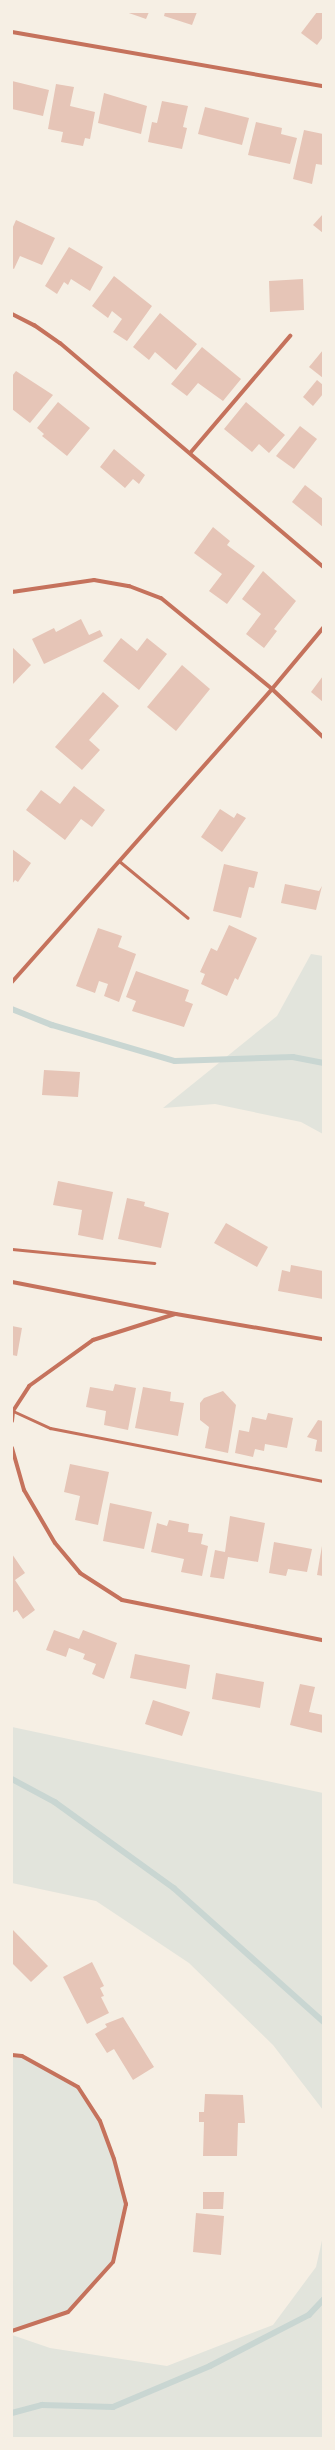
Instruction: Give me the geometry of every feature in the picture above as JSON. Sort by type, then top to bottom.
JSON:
[{"type":"street","points":[[12,32],[323,86]]},
{"type":"street","points":[[12,314],[34,325],[60,344],[191,452],[323,567]]},
{"type":"street","points":[[191,452],[290,336]]},
{"type":"street","points":[[12,592],[67,582],[94,580],[128,586],[161,598],[272,689],[323,737]]},
{"type":"street","points":[[12,982],[272,689],[323,628]]},
{"type":"street","points":[[12,1282],[176,1314],[323,1339]]},
{"type":"street","points":[[12,1421],[12,1411],[29,1386],[94,1340],[176,1314]]},
{"type":"street","points":[[12,1448],[24,1490],[56,1544],[80,1573],[122,1600],[323,1640]]},
{"type":"street","points":[[12,2055],[22,2056],[78,2087],[100,2121],[114,2159],[126,2204],[113,2262],[68,2312],[12,2331]]},
{"type":"lane","points":[[118,861],[188,918]]},
{"type":"lane","points":[[12,1249],[154,1263]]},
{"type":"lane","points":[[12,1411],[50,1428],[323,1481]]},
{"type":"shaded area","points":[[311,954],[323,956],[323,1134],[301,1122],[215,1104],[163,1108],[277,1016]]},
{"type":"shaded area","points":[[12,1727],[323,1793],[323,2110],[273,2045],[189,1963],[96,1901],[12,1883]]},
{"type":"shaded area","points":[[12,2055],[22,2056],[78,2087],[100,2121],[114,2159],[126,2204],[113,2262],[68,2312],[12,2331]]},
{"type":"shaded area","points":[[323,2236],[323,2438],[12,2438],[12,2335],[50,2348],[167,2366],[273,2325],[316,2267]]},
{"type":"building","points":[[126,12],[149,12],[146,19]]},
{"type":"building","points":[[165,12],[197,12],[192,25],[164,16]]},
{"type":"building","points":[[317,12],[323,12],[323,37],[317,45],[301,33]]},
{"type":"building","points":[[12,81],[49,90],[43,116],[12,109]]},
{"type":"building","points":[[56,84],[74,87],[70,106],[95,112],[90,139],[85,138],[83,146],[61,142],[63,132],[48,129]]},
{"type":"building","points":[[104,93],[147,106],[141,134],[98,123]]},
{"type":"building","points":[[162,101],[188,106],[183,127],[187,128],[182,149],[148,142],[152,122],[157,123]]},
{"type":"building","points":[[205,107],[249,118],[242,145],[198,134]]},
{"type":"building","points":[[256,122],[282,128],[281,134],[297,138],[290,164],[248,155]]},
{"type":"building","points":[[304,130],[323,134],[323,165],[316,164],[312,184],[293,179]]},
{"type":"building","points":[[323,214],[323,233],[313,225]]},
{"type":"building","points":[[16,220],[55,238],[42,265],[20,256],[14,269],[12,268],[12,229]]},
{"type":"building","points":[[69,247],[103,267],[90,291],[71,279],[68,285],[64,282],[57,294],[45,286]]},
{"type":"building","points":[[114,276],[152,306],[127,341],[113,332],[122,319],[112,311],[108,318],[92,306]]},
{"type":"building","points":[[303,279],[304,310],[270,312],[269,281]]},
{"type":"building","points":[[160,313],[197,344],[176,370],[155,352],[149,360],[133,347]]},
{"type":"building","points":[[202,347],[241,379],[223,401],[198,383],[187,396],[171,384]]},
{"type":"building","points":[[323,350],[323,378],[309,367]]},
{"type":"building","points":[[16,371],[53,395],[30,423],[12,409],[12,376]]},
{"type":"building","points":[[317,380],[323,385],[323,394],[313,406],[303,397]]},
{"type":"building","points":[[58,402],[90,428],[67,456],[42,436],[44,434],[37,428]]},
{"type":"building","points":[[246,402],[285,435],[269,453],[259,444],[252,452],[224,429]]},
{"type":"building","points":[[300,426],[317,439],[294,469],[276,456]]},
{"type":"building","points":[[114,449],[145,475],[139,484],[133,479],[125,488],[100,467]]},
{"type":"building","points":[[305,485],[323,499],[323,527],[292,502]]},
{"type":"building","points":[[213,527],[230,541],[227,545],[255,566],[227,604],[209,591],[222,574],[194,553]]},
{"type":"building","points":[[263,571],[296,601],[274,629],[277,631],[264,648],[246,634],[261,614],[242,599]]},
{"type":"building","points":[[81,619],[89,635],[100,630],[103,636],[44,664],[32,639],[54,628],[56,632]]},
{"type":"building","points":[[121,638],[137,651],[147,638],[167,654],[139,690],[103,661]]},
{"type":"building","points":[[12,647],[31,665],[12,685]]},
{"type":"building","points":[[182,665],[210,689],[176,731],[147,707]]},
{"type":"building","points":[[323,676],[323,702],[311,692]]},
{"type":"building","points":[[103,692],[119,706],[89,740],[100,750],[82,770],[55,747]]},
{"type":"building","points":[[74,786],[105,810],[92,827],[81,819],[65,840],[26,810],[41,790],[60,804]]},
{"type":"building","points":[[220,809],[234,818],[237,813],[246,818],[222,852],[201,837]]},
{"type":"building","points":[[12,849],[31,863],[18,882],[15,880],[12,884]]},
{"type":"building","points":[[224,864],[258,872],[254,888],[249,887],[241,918],[213,911]]},
{"type":"building","points":[[285,884],[319,891],[322,886],[316,910],[281,903]]},
{"type":"building","points":[[229,925],[257,938],[238,980],[235,978],[227,996],[201,984],[205,974],[200,972],[211,948],[217,951]]},
{"type":"building","points":[[98,928],[122,936],[118,947],[136,954],[119,1002],[104,996],[108,984],[99,981],[95,993],[76,986]]},
{"type":"building","points":[[136,971],[189,990],[185,1001],[193,1004],[184,1027],[132,1011],[136,1001],[126,997]]},
{"type":"building","points":[[44,1070],[80,1072],[78,1097],[42,1095]]},
{"type":"building","points":[[58,1181],[113,1192],[103,1240],[78,1235],[82,1210],[53,1205]]},
{"type":"building","points":[[127,1198],[145,1202],[144,1206],[169,1213],[161,1248],[118,1239]]},
{"type":"building","points":[[226,1223],[268,1247],[257,1267],[214,1243]]},
{"type":"building","points":[[291,1265],[323,1271],[323,1299],[278,1291],[282,1270],[290,1272]]},
{"type":"building","points":[[12,1326],[22,1328],[17,1356],[12,1355]]},
{"type":"building","points":[[115,1384],[136,1388],[128,1430],[104,1425],[106,1411],[86,1407],[90,1387],[113,1391]]},
{"type":"building","points":[[143,1387],[171,1392],[170,1401],[184,1403],[178,1436],[135,1428]]},
{"type":"building","points":[[223,1391],[236,1405],[228,1453],[205,1448],[209,1427],[200,1420],[200,1403],[204,1398]]},
{"type":"building","points":[[268,1413],[293,1418],[287,1448],[265,1444],[264,1451],[255,1449],[253,1457],[235,1453],[239,1430],[249,1432],[252,1417],[266,1420]]},
{"type":"building","points":[[318,1420],[323,1421],[323,1452],[315,1451],[317,1440],[307,1437]]},
{"type":"building","points":[[70,1464],[109,1472],[98,1525],[75,1520],[80,1496],[64,1492]]},
{"type":"building","points":[[110,1503],[152,1512],[144,1549],[103,1541]]},
{"type":"building","points":[[230,1516],[265,1523],[258,1562],[228,1557],[224,1579],[210,1577],[215,1550],[225,1552]]},
{"type":"building","points":[[169,1520],[189,1524],[188,1532],[203,1534],[201,1544],[208,1546],[202,1576],[181,1572],[184,1559],[151,1552],[157,1523],[167,1526]]},
{"type":"building","points":[[274,1542],[312,1549],[307,1572],[288,1569],[286,1576],[269,1573]]},
{"type":"building","points":[[323,1546],[323,1576],[317,1575]]},
{"type":"building","points":[[12,1554],[25,1573],[15,1580],[35,1610],[23,1619],[17,1610],[12,1613]]},
{"type":"building","points":[[54,1630],[79,1639],[83,1630],[117,1643],[104,1679],[92,1674],[96,1664],[83,1659],[85,1654],[69,1648],[66,1657],[46,1650]]},
{"type":"building","points":[[135,1654],[190,1665],[186,1689],[130,1678]]},
{"type":"building","points":[[216,1673],[264,1682],[260,1708],[212,1699]]},
{"type":"building","points":[[300,1684],[315,1687],[309,1712],[323,1715],[323,1733],[290,1725]]},
{"type":"building","points":[[153,1700],[190,1712],[182,1736],[145,1724]]},
{"type":"building","points":[[12,1929],[48,1966],[31,1982],[12,1963]]},
{"type":"building","points":[[92,1962],[104,1986],[100,1988],[104,1996],[101,1997],[109,2013],[87,2024],[63,1977]]},
{"type":"building","points":[[123,2017],[154,2067],[133,2080],[114,2049],[107,2053],[95,2034],[107,2027],[105,2024]]},
{"type":"building","points":[[205,2094],[243,2095],[245,2123],[238,2123],[237,2156],[203,2156],[204,2122],[199,2122],[199,2112],[204,2112]]},
{"type":"building","points":[[203,2192],[224,2192],[223,2209],[203,2209]]},
{"type":"building","points":[[196,2213],[224,2216],[221,2255],[193,2252]]},
{"type":"waterway","points":[[12,1009],[52,1025],[175,1061],[293,1057],[323,1063]]},
{"type":"waterway","points":[[12,1779],[55,1802],[174,1888],[323,2021]]},
{"type":"waterway","points":[[12,2413],[42,2405],[113,2407],[210,2366],[309,2315],[323,2300]]}]
